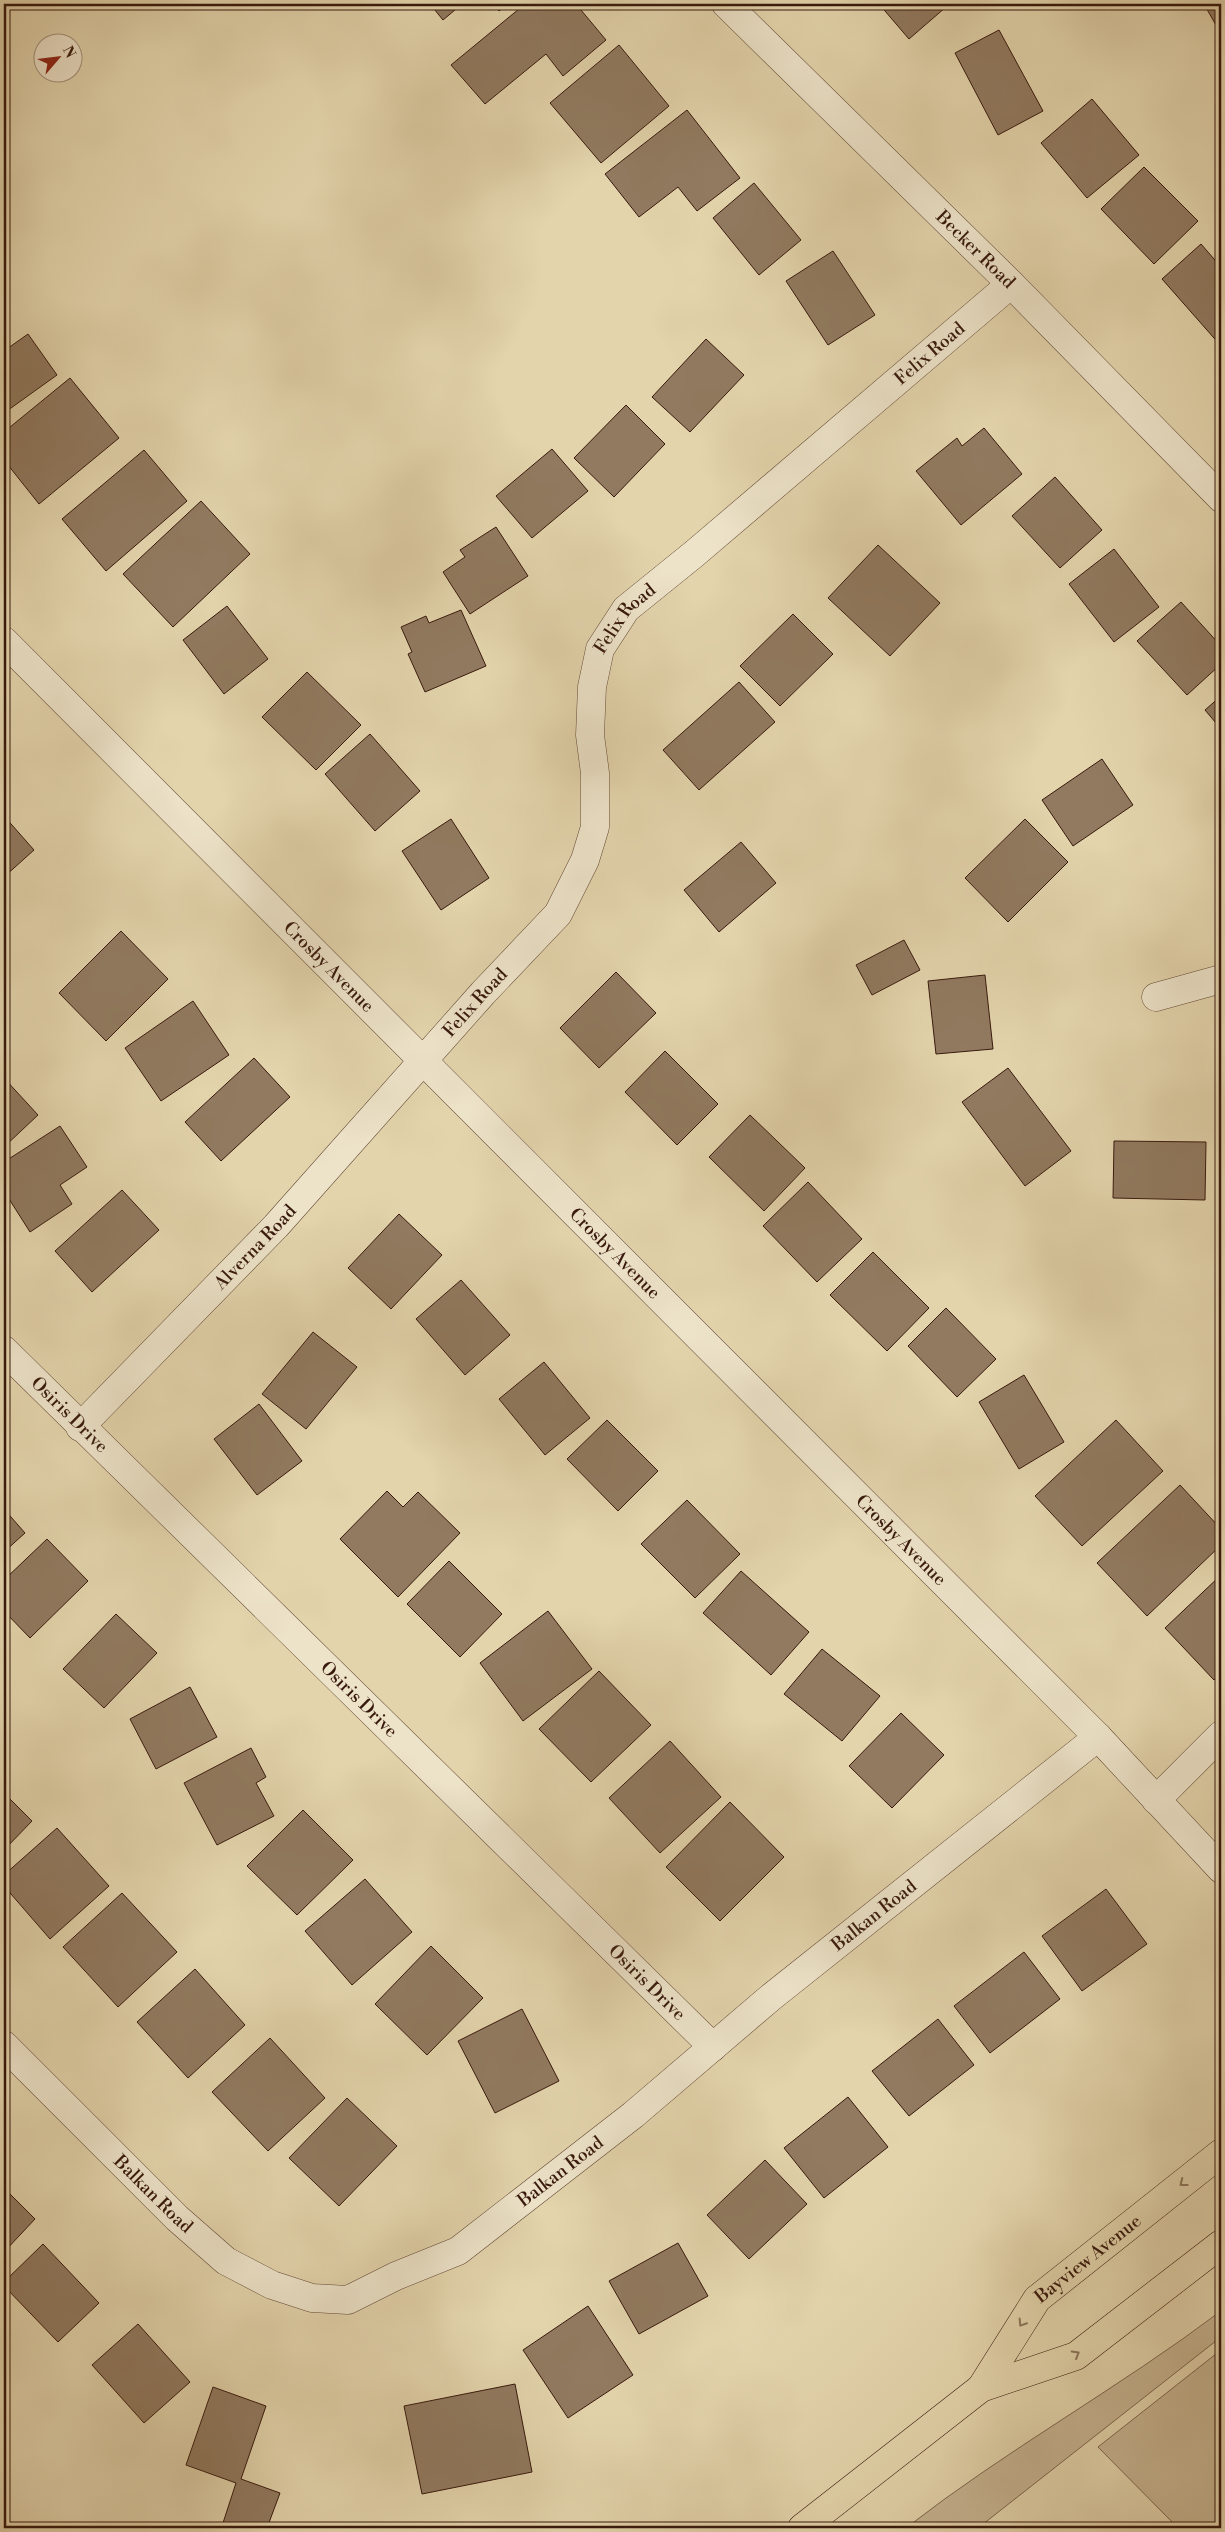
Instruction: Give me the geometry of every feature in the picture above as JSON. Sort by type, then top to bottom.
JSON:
[{"type":"main road","name":"Bayview Avenue","points":[[981,2388],[1037,2299],[1221,2153]]},
{"type":"main road","name":"Bayview Avenue","points":[[802,2528],[981,2388],[1076,2356],[1221,2244]]},
{"type":"street","name":"Becker Road","points":[[726,4],[1011,284],[1221,498]]},
{"type":"street","name":"Felix Road","points":[[423,1060],[558,914],[585,860],[595,827],[595,773],[590,735],[592,687],[600,649],[626,609],[1011,284]]},
{"type":"street","name":"Crosby Avenue","points":[[4,642],[1098,1737],[1221,1869]]},
{"type":"street","points":[[1156,996],[1221,979]]},
{"type":"street","name":"Alverna Road","points":[[80,1427],[276,1226],[423,1060]]},
{"type":"street","name":"Osiris Drive","points":[[4,1350],[80,1427],[401,1739],[713,2047]]},
{"type":"street","points":[[1156,1800],[1221,1735]]},
{"type":"street","name":"Balkan Road","points":[[4,2045],[177,2218],[226,2261],[272,2285],[312,2298],[348,2300],[396,2276],[458,2252],[633,2115],[770,1998],[1098,1737]]},
{"type":"shaded area","points":[[1221,2311],[1221,2337],[978,2528],[906,2528],[983,2472],[1143,2366]]},
{"type":"shaded area","points":[[1221,2350],[1221,2528],[1178,2528],[1098,2447]]},
{"type":"building","points":[[430,4],[462,4],[443,20]]},
{"type":"building","points":[[493,4],[508,4],[499,11]]},
{"type":"building","points":[[525,4],[576,4],[606,40],[563,76],[546,54],[485,104],[451,65]]},
{"type":"building","points":[[879,4],[943,4],[946,7],[909,39]]},
{"type":"building","points":[[1204,4],[1221,4],[1221,25],[1217,27]]},
{"type":"building","points":[[999,30],[1043,111],[998,135],[955,53]]},
{"type":"building","points":[[619,45],[669,106],[601,163],[550,103]]},
{"type":"building","points":[[1092,99],[1139,155],[1087,198],[1041,143]]},
{"type":"building","points":[[687,110],[740,178],[697,211],[678,187],[639,217],[605,174]]},
{"type":"building","points":[[1144,167],[1198,221],[1154,264],[1101,209]]},
{"type":"building","points":[[754,183],[801,240],[759,275],[713,218]]},
{"type":"building","points":[[1201,244],[1221,267],[1221,346],[1162,279]]},
{"type":"building","points":[[833,251],[875,315],[828,345],[786,281]]},
{"type":"building","points":[[28,334],[57,375],[4,413],[4,351]]},
{"type":"building","points":[[706,339],[744,375],[690,432],[652,397]]},
{"type":"building","points":[[70,378],[119,438],[39,504],[4,460],[4,432]]},
{"type":"building","points":[[626,405],[665,444],[614,497],[574,458]]},
{"type":"building","points":[[984,428],[1022,474],[961,525],[916,471],[957,438],[962,446]]},
{"type":"building","points":[[552,449],[588,491],[532,538],[496,496]]},
{"type":"building","points":[[144,450],[187,501],[106,571],[62,519]]},
{"type":"building","points":[[1055,477],[1102,530],[1060,568],[1012,516]]},
{"type":"building","points":[[201,501],[250,554],[173,627],[123,574]]},
{"type":"building","points":[[496,527],[528,576],[470,614],[443,572],[465,557],[460,550]]},
{"type":"building","points":[[878,545],[940,603],[890,656],[828,598]]},
{"type":"building","points":[[1114,549],[1159,607],[1114,642],[1069,584]]},
{"type":"building","points":[[1181,602],[1221,646],[1221,664],[1187,695],[1137,641]]},
{"type":"building","points":[[227,606],[268,659],[224,694],[183,640]]},
{"type":"building","points":[[461,610],[486,666],[425,692],[408,654],[412,652],[401,627],[426,616],[429,623]]},
{"type":"building","points":[[793,614],[833,654],[780,706],[740,666]]},
{"type":"building","points":[[307,672],[361,725],[316,770],[262,717]]},
{"type":"building","points":[[739,682],[775,722],[699,790],[663,750]]},
{"type":"building","points":[[1221,696],[1221,729],[1205,710]]},
{"type":"building","points":[[370,734],[420,791],[375,831],[325,774]]},
{"type":"building","points":[[1102,759],[1133,805],[1073,846],[1042,800]]},
{"type":"building","points":[[4,816],[34,850],[4,877]]},
{"type":"building","points":[[451,819],[489,878],[441,910],[402,851]]},
{"type":"building","points":[[1025,819],[1068,862],[1008,922],[965,878]]},
{"type":"building","points":[[741,842],[776,883],[719,932],[684,890]]},
{"type":"building","points":[[121,931],[168,979],[106,1041],[59,993]]},
{"type":"building","points":[[904,940],[920,970],[872,995],[856,965]]},
{"type":"building","points":[[616,972],[656,1013],[599,1068],[560,1028]]},
{"type":"building","points":[[985,975],[993,1049],[936,1054],[928,981]]},
{"type":"building","points":[[193,1001],[229,1055],[161,1101],[125,1048]]},
{"type":"building","points":[[665,1051],[718,1104],[677,1145],[625,1092]]},
{"type":"building","points":[[254,1058],[290,1097],[221,1161],[185,1122]]},
{"type":"building","points":[[1008,1068],[1071,1151],[1025,1186],[962,1102]]},
{"type":"building","points":[[4,1078],[38,1115],[4,1147]]},
{"type":"building","points":[[750,1115],[805,1168],[764,1211],[709,1157]]},
{"type":"building","points":[[60,1126],[87,1167],[60,1185],[72,1204],[30,1232],[4,1191],[4,1162]]},
{"type":"building","points":[[1114,1141],[1206,1142],[1205,1200],[1113,1198]]},
{"type":"building","points":[[808,1182],[862,1239],[817,1282],[763,1226]]},
{"type":"building","points":[[122,1190],[159,1230],[92,1292],[55,1251]]},
{"type":"building","points":[[399,1214],[442,1255],[391,1309],[348,1268]]},
{"type":"building","points":[[873,1252],[929,1308],[887,1351],[830,1295]]},
{"type":"building","points":[[461,1280],[510,1335],[465,1375],[416,1319]]},
{"type":"building","points":[[946,1308],[996,1359],[957,1397],[908,1346]]},
{"type":"building","points":[[313,1332],[357,1367],[306,1429],[262,1394]]},
{"type":"building","points":[[544,1362],[590,1418],[545,1455],[499,1399]]},
{"type":"building","points":[[1024,1375],[1064,1442],[1019,1469],[979,1402]]},
{"type":"building","points":[[259,1404],[302,1461],[257,1495],[214,1439]]},
{"type":"building","points":[[607,1420],[658,1471],[618,1511],[567,1459]]},
{"type":"building","points":[[1116,1420],[1163,1471],[1082,1546],[1035,1496]]},
{"type":"building","points":[[1180,1485],[1221,1529],[1221,1545],[1147,1616],[1097,1563]]},
{"type":"building","points":[[387,1491],[403,1507],[418,1492],[460,1533],[398,1597],[340,1539]]},
{"type":"building","points":[[687,1500],[740,1554],[695,1598],[641,1544]]},
{"type":"building","points":[[4,1509],[25,1533],[4,1552]]},
{"type":"building","points":[[47,1539],[88,1581],[30,1638],[4,1611],[4,1580]]},
{"type":"building","points":[[449,1561],[502,1614],[460,1657],[407,1604]]},
{"type":"building","points":[[741,1571],[809,1632],[771,1675],[703,1613]]},
{"type":"building","points":[[1221,1575],[1221,1674],[1214,1680],[1165,1628]]},
{"type":"building","points":[[548,1611],[592,1669],[523,1721],[480,1663]]},
{"type":"building","points":[[116,1614],[157,1653],[104,1708],[63,1669]]},
{"type":"building","points":[[822,1649],[880,1696],[842,1741],[784,1694]]},
{"type":"building","points":[[599,1671],[651,1725],[591,1782],[539,1729]]},
{"type":"building","points":[[190,1687],[217,1737],[156,1769],[130,1719]]},
{"type":"building","points":[[901,1713],[944,1755],[892,1808],[849,1766]]},
{"type":"building","points":[[670,1741],[721,1797],[660,1853],[609,1798]]},
{"type":"building","points":[[251,1748],[266,1777],[256,1783],[274,1816],[217,1845],[184,1783]]},
{"type":"building","points":[[4,1793],[32,1821],[4,1850]]},
{"type":"building","points":[[730,1802],[784,1857],[720,1921],[666,1867]]},
{"type":"building","points":[[303,1810],[353,1860],[297,1915],[247,1866]]},
{"type":"building","points":[[57,1828],[109,1886],[50,1939],[4,1886],[4,1875]]},
{"type":"building","points":[[365,1879],[412,1932],[352,1985],[305,1931]]},
{"type":"building","points":[[1106,1889],[1147,1944],[1082,1991],[1042,1936]]},
{"type":"building","points":[[122,1893],[177,1952],[118,2007],[63,1947]]},
{"type":"building","points":[[431,1946],[483,1998],[427,2055],[375,2004]]},
{"type":"building","points":[[1024,1952],[1060,1999],[990,2053],[954,2006]]},
{"type":"building","points":[[195,1969],[245,2025],[188,2078],[137,2022]]},
{"type":"building","points":[[522,2009],[559,2081],[495,2113],[458,2041]]},
{"type":"building","points":[[938,2019],[974,2065],[909,2116],[872,2071]]},
{"type":"building","points":[[270,2038],[325,2098],[268,2151],[212,2092]]},
{"type":"building","points":[[848,2097],[888,2147],[824,2198],[784,2148]]},
{"type":"building","points":[[347,2098],[397,2146],[339,2206],[289,2158]]},
{"type":"building","points":[[765,2160],[807,2204],[749,2259],[707,2215]]},
{"type":"building","points":[[4,2188],[35,2219],[4,2252]]},
{"type":"building","points":[[678,2243],[708,2296],[639,2334],[609,2281]]},
{"type":"building","points":[[43,2244],[99,2303],[58,2342],[4,2286],[4,2282]]},
{"type":"building","points":[[588,2306],[633,2375],[568,2418],[523,2350]]},
{"type":"building","points":[[138,2324],[190,2382],[144,2423],[92,2365]]},
{"type":"building","points":[[515,2384],[532,2472],[422,2494],[404,2406]]},
{"type":"building","points":[[213,2387],[266,2406],[241,2479],[280,2493],[267,2528],[229,2528],[222,2526],[236,2483],[186,2465]]}]
